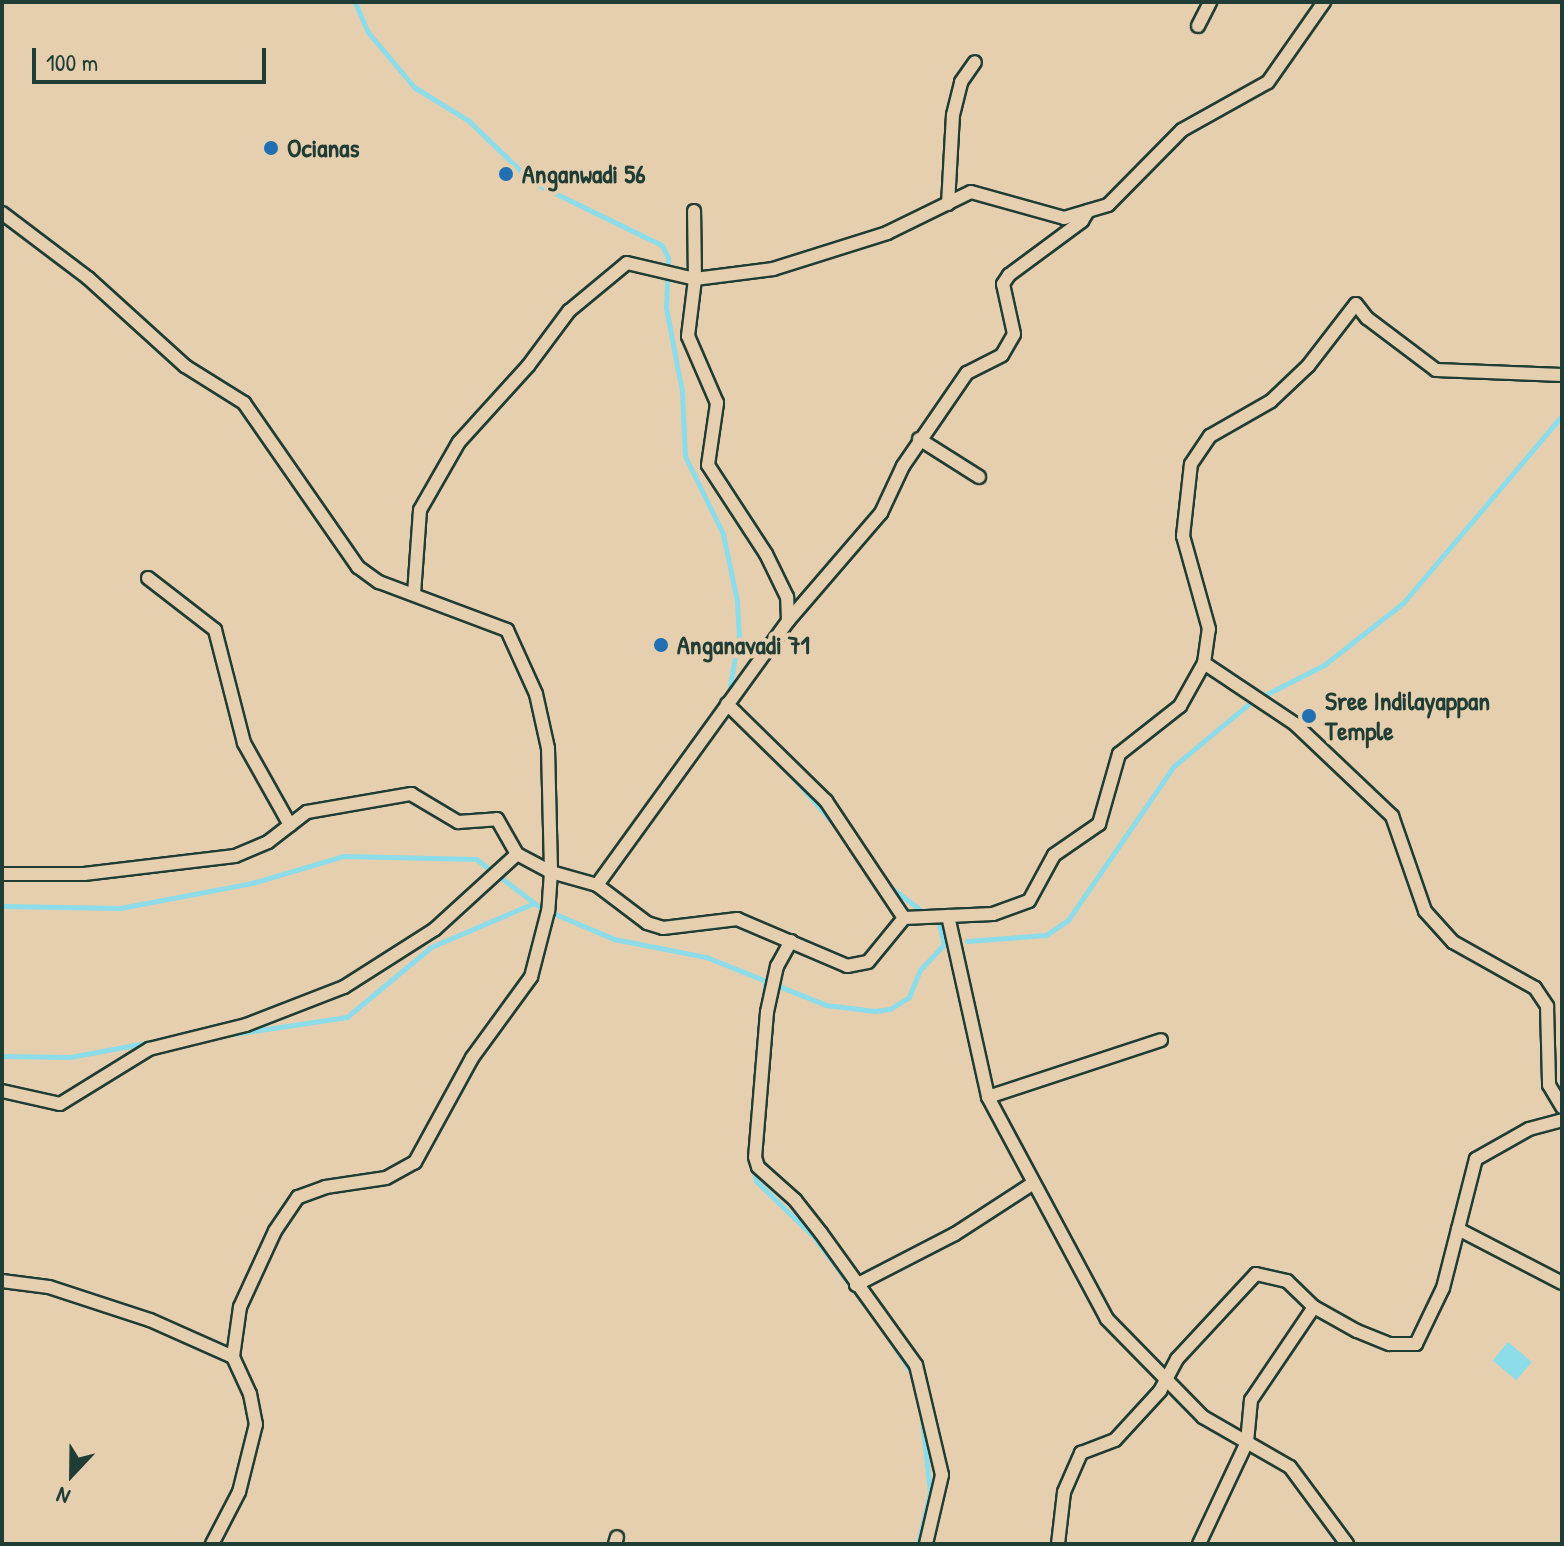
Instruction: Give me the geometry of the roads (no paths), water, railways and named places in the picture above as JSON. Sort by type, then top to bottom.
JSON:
[{"type":"street","points":[[1198,26],[1210,2]]},
{"type":"street","points":[[414,594],[420,510],[459,442],[528,366],[569,311],[627,263],[677,271],[695,279],[773,269],[887,233],[971,192],[1064,218],[1108,205],[1182,130],[1268,82],[1324,2]]},
{"type":"street","points":[[948,204],[953,115],[961,82],[975,62]]},
{"type":"street","points":[[694,211],[695,279],[688,336],[717,403],[708,465],[766,554],[787,597],[788,621]]},
{"type":"street","points":[[597,885],[788,621],[881,513],[919,439],[967,373],[1002,355],[1014,334],[1003,284],[1009,275],[1082,221],[1088,211]]},
{"type":"street","points":[[2,213],[88,278],[185,366],[244,403],[358,567],[379,582],[507,630],[536,694],[548,748],[551,872],[548,911],[531,977],[472,1058],[426,1148],[415,1162],[386,1178],[326,1187],[298,1197],[275,1231],[240,1307],[233,1357],[250,1394],[256,1424],[239,1492],[212,1544]]},
{"type":"street","points":[[2,874],[84,874],[235,856],[268,842],[307,812],[411,794],[458,822],[497,819],[517,854],[551,872],[597,885],[647,923],[663,928],[737,919],[852,967],[868,962],[904,918],[993,914],[1029,901],[1054,855],[1099,824],[1119,754],[1180,706],[1204,663],[1209,629],[1183,536],[1191,464],[1210,436],[1271,401],[1308,366],[1356,304],[1436,370],[1562,375]]},
{"type":"street","points":[[919,439],[979,477]]},
{"type":"street","points":[[148,578],[215,630],[244,743],[290,825]]},
{"type":"street","points":[[1204,663],[1271,708],[1392,816],[1425,911],[1453,942],[1535,988],[1547,1006],[1549,1085],[1562,1107]]},
{"type":"street","points":[[727,704],[826,801],[904,918]]},
{"type":"street","points":[[2,1091],[60,1104],[149,1049],[246,1025],[344,987],[435,929],[517,854]]},
{"type":"street","points":[[948,916],[988,1097],[1107,1319],[1203,1417],[1290,1467],[1347,1544]]},
{"type":"street","points":[[791,941],[774,979],[769,1001],[756,1162],[795,1200],[900,1341],[923,1383],[927,1427],[942,1475],[926,1544]]},
{"type":"street","points":[[988,1097],[1161,1040]]},
{"type":"street","points":[[1058,1544],[1064,1492],[1081,1453],[1115,1440],[1165,1381],[1177,1359],[1256,1274],[1287,1281],[1314,1307],[1390,1344],[1416,1344],[1443,1288],[1476,1159],[1529,1129],[1562,1120]]},
{"type":"street","points":[[856,1285],[955,1234],[1032,1184]]},
{"type":"street","points":[[1458,1229],[1562,1283]]},
{"type":"street","points":[[2,1281],[49,1287],[136,1316],[233,1357]]},
{"type":"street","points":[[1199,1544],[1247,1442],[1251,1400],[1314,1307]]},
{"type":"water","points":[[1508,1342],[1532,1362],[1516,1380],[1493,1360]]},
{"type":"waterway","points":[[355,2],[368,32],[414,87],[469,121],[532,182],[662,245],[668,258],[666,308],[682,391],[685,456],[723,534],[737,601],[739,634],[728,697]]},
{"type":"waterway","points":[[967,941],[1046,935],[1068,920],[1174,766],[1251,702],[1324,665],[1403,603],[1560,418]]},
{"type":"waterway","points":[[785,768],[839,830]]},
{"type":"waterway","points":[[2,906],[120,908],[252,883],[344,856],[476,859],[541,908],[614,939],[706,957],[826,1005],[875,1011],[890,1009],[909,997],[920,970],[944,944],[939,924],[885,883]]},
{"type":"waterway","points":[[233,1034],[347,1017],[431,947],[534,903]]},
{"type":"waterway","points":[[763,1004],[765,984]]},
{"type":"waterway","points":[[2,1056],[70,1057],[167,1039]]},
{"type":"waterway","points":[[753,1165],[756,1181],[814,1237],[875,1318]]},
{"type":"waterway","points":[[883,1329],[915,1378]]},
{"type":"waterway","points":[[918,1544],[930,1492],[921,1411]]},
{"type":"place","name":"Ocianas","points":[[271,148]]},
{"type":"place","name":"Anganwadi 56","points":[[506,174]]},
{"type":"place","name":"Anganavadi 71","points":[[661,645]]},
{"type":"place","name":"Sree Indilayappan Temple","points":[[1309,716]]}]
